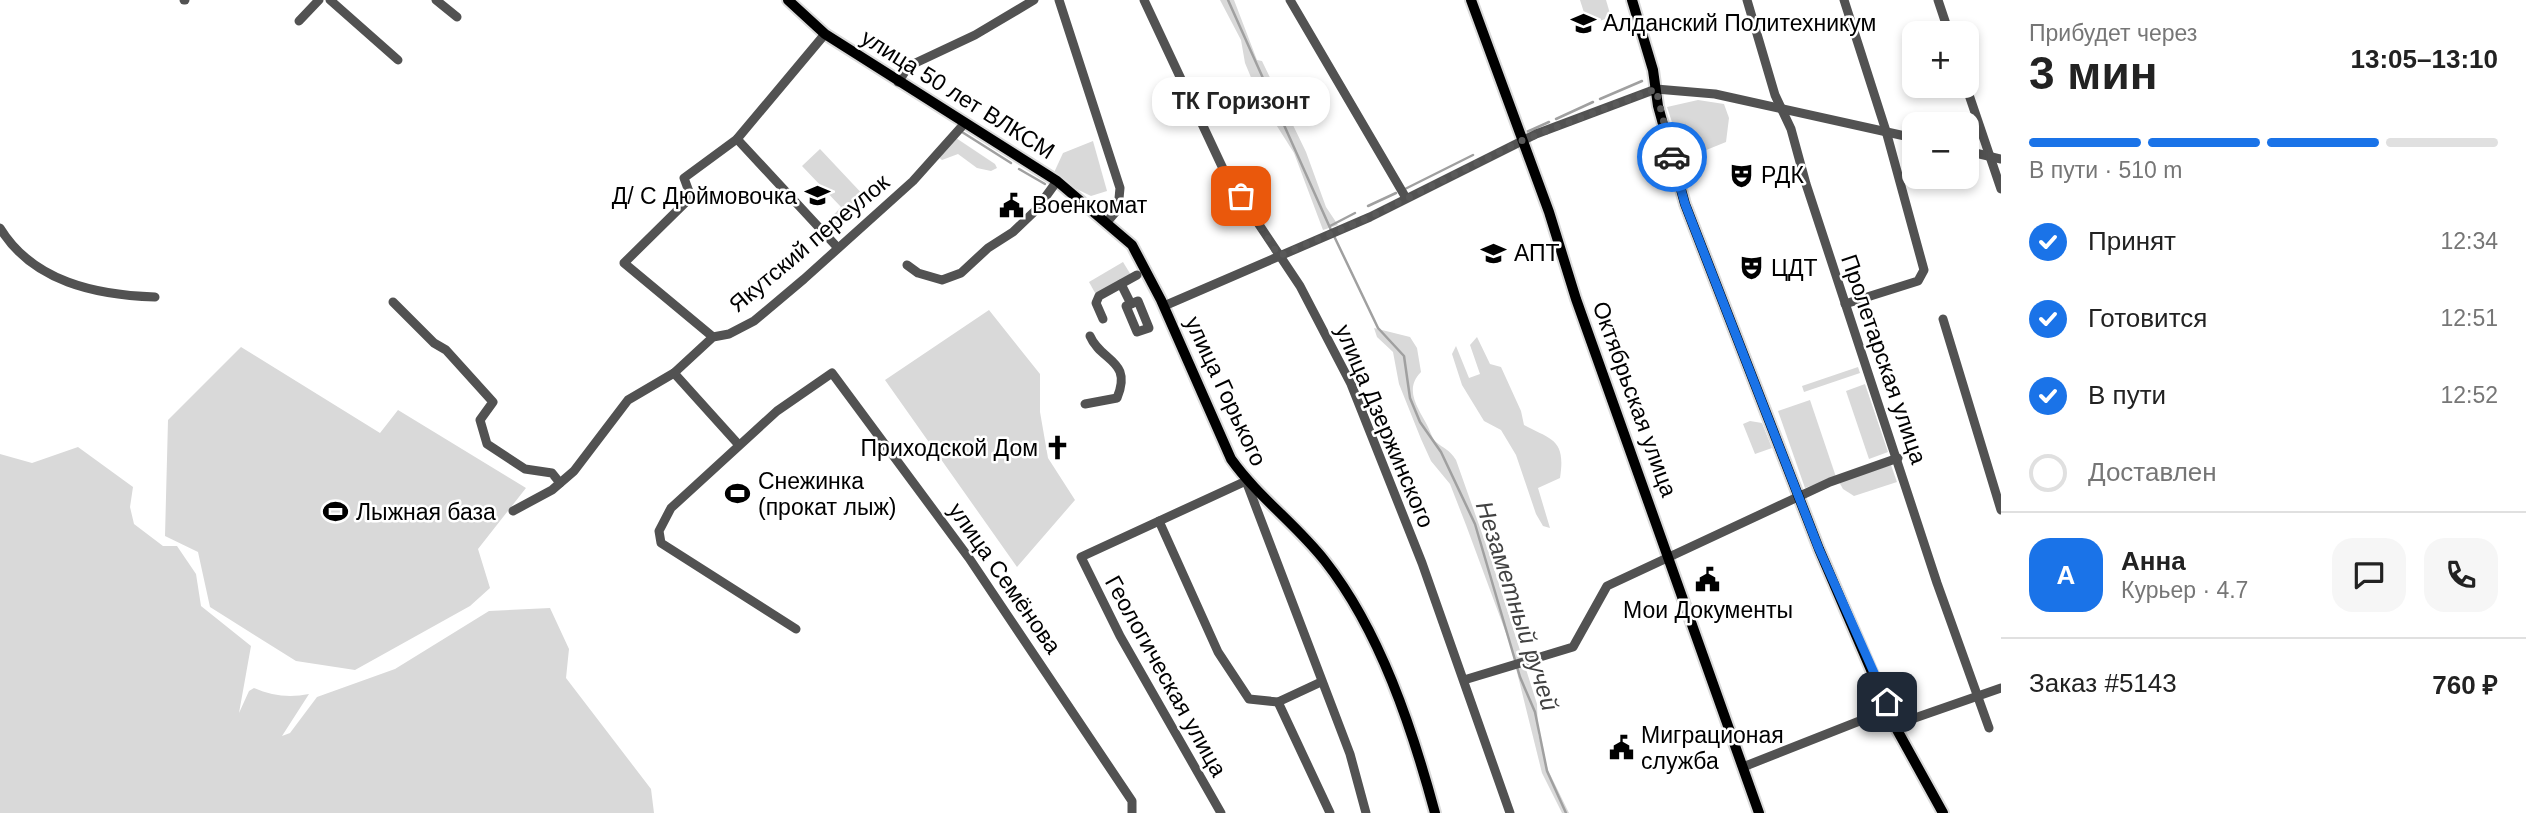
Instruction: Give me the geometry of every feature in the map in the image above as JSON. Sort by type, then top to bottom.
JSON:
[{"type":"main road","name":"улица 50 лет ВЛКСМ","points":[[788,0],[825,34],[1057,181],[1107,222]]},
{"type":"main road","name":"Октябрьская улица","points":[[1471,0],[1523,140],[1759,813]]},
{"type":"main road","points":[[1632,0],[1685,204],[1799,496],[1896,728],[1943,813]]},
{"type":"main road","name":"улица Горького","points":[[1107,222],[1132,245],[1164,306],[1231,459],[1247,481]]},
{"type":"main road","points":[[1247,481],[1305,536],[1328,564],[1356,610],[1404,711],[1435,813]]},
{"type":"street","points":[[299,21],[318,0]]},
{"type":"street","points":[[330,0],[398,60]]},
{"type":"street","points":[[436,0],[457,17]]},
{"type":"street","points":[[898,82],[909,66],[975,35],[1034,0]]},
{"type":"street","points":[[1059,0],[1120,188],[1118,209],[1107,222]]},
{"type":"street","name":"улица Дзержинского","points":[[1144,0],[1226,175],[1332,342],[1351,384],[1422,563],[1510,813]]},
{"type":"street","points":[[1290,0],[1406,198]]},
{"type":"street","name":"Пролетарская улица","points":[[1747,0],[1775,95],[1783,110],[1975,695],[1989,728]]},
{"type":"street","points":[[1844,0],[1886,131],[1924,270],[1918,281],[1845,304]]},
{"type":"street","points":[[1938,0],[1945,21]]},
{"type":"street","points":[[713,337],[624,263],[691,197],[684,178],[737,139],[825,34]]},
{"type":"street","points":[[1164,306],[1335,233],[1523,140],[1656,89],[1715,94],[1902,135]]},
{"type":"street","points":[[1970,98],[2001,189]]},
{"type":"street","name":"Якутский переулок","points":[[513,511],[560,483],[574,471],[622,406],[674,373],[713,337],[729,334],[754,321],[913,181],[964,124]]},
{"type":"street","points":[[737,139],[838,248]]},
{"type":"street","points":[[1979,154],[2001,159]]},
{"type":"street","points":[[907,265],[918,273],[942,280],[961,273],[1037,210],[1057,181]]},
{"type":"street","points":[[0,228],[11,246],[46,273],[103,293],[155,298]]},
{"type":"street","points":[[1103,319],[1096,303],[1098,296],[1137,275]]},
{"type":"street","points":[[1121,284],[1130,304]]},
{"type":"street","points":[[393,302],[434,343],[446,350],[493,402],[480,420],[487,444],[526,469],[552,473],[560,483]]},
{"type":"street","points":[[1943,318],[2001,510]]},
{"type":"street","points":[[1085,404],[1117,398],[1121,389],[1118,366],[1111,356],[1094,346],[1090,336]]},
{"type":"street","points":[[674,373],[738,444],[715,471],[671,508],[659,531],[662,542],[796,629]]},
{"type":"street","name":"улица Семёнова","points":[[738,444],[777,411],[832,373],[969,558],[1101,753],[1132,802],[1132,813]]},
{"type":"street","points":[[1464,680],[1573,647],[1607,586],[1799,496],[1898,458]]},
{"type":"street","points":[[1247,481],[1159,521],[1218,652],[1249,699],[1278,702],[1321,682]]},
{"type":"street","name":"улица Горького","points":[[1247,481],[1350,754],[1366,813]]},
{"type":"street","name":"Геологическая улица","points":[[1159,521],[1081,557],[1120,636],[1221,813]]},
{"type":"street","points":[[1896,728],[1909,720],[2001,688]]},
{"type":"street","points":[[1278,702],[1330,813]]},
{"type":"street","points":[[1743,767],[1890,709]]},
{"type":"shaded area","points":[[1220,0],[1234,0],[1257,60],[1262,61],[1306,152],[1326,207],[1338,225],[1323,230],[1294,153],[1260,99],[1245,63],[1241,40]]},
{"type":"shaded area","points":[[1580,0],[1606,0],[1611,17],[1588,25]]},
{"type":"shaded area","points":[[1698,100],[1724,104],[1729,118],[1726,142],[1684,159],[1667,107]]},
{"type":"shaded area","points":[[956,138],[997,168],[991,171],[977,168],[958,154],[942,160],[937,156]]},
{"type":"shaded area","points":[[1093,141],[1107,191],[1091,196],[1052,177],[1063,153]]},
{"type":"shaded area","points":[[820,149],[867,199],[832,232],[825,224],[841,207],[802,166]]},
{"type":"shaded area","points":[[1123,262],[1134,280],[1099,300],[1089,282]]},
{"type":"shaded area","points":[[989,310],[1040,374],[1040,412],[1048,458],[1075,500],[1017,567],[885,380]]},
{"type":"shaded area","points":[[1374,328],[1410,337],[1417,348],[1421,372],[1413,386],[1414,400],[1434,439],[1456,460],[1537,704],[1538,734],[1548,770],[1569,813],[1562,813],[1542,773],[1510,644],[1450,484],[1431,461],[1399,384],[1393,352],[1377,337]]},
{"type":"shaded area","points":[[1477,337],[1490,364],[1501,367],[1521,411],[1524,425],[1549,438],[1559,448],[1560,478],[1538,488],[1550,528],[1543,526],[1536,514],[1516,455],[1501,430],[1484,421],[1462,385],[1452,354],[1456,346],[1469,378],[1480,374],[1470,345]]},
{"type":"shaded area","name":"Лыжная база","points":[[241,347],[380,433],[398,410],[526,488],[478,549],[490,588],[470,606],[355,670],[296,661],[210,607],[198,552],[165,536],[168,420]]},
{"type":"shaded area","points":[[1858,367],[1860,373],[1804,392],[1802,386]]},
{"type":"shaded area","points":[[1865,384],[1888,452],[1869,459],[1846,391]]},
{"type":"shaded area","points":[[1810,400],[1836,477],[1805,488],[1778,411]]},
{"type":"shaded area","points":[[1750,421],[1762,423],[1772,448],[1755,454],[1743,424]]},
{"type":"shaded area","points":[[78,447],[133,487],[130,507],[134,524],[163,546],[177,546],[196,574],[201,606],[251,646],[239,713],[249,691],[254,688],[281,695],[309,694],[282,736],[290,733],[317,697],[395,669],[489,611],[550,608],[569,649],[566,678],[651,789],[654,813],[0,813],[0,454],[32,463]]},
{"type":"shaded area","points":[[1891,465],[1897,482],[1854,496],[1843,489],[1839,482]]},
{"type":"waterway","name":"Незаметный ручей","points":[[1228,0],[1331,230]]},
{"type":"waterway","points":[[1600,99],[1642,81]]},
{"type":"waterway","points":[[1556,119],[1593,102]]},
{"type":"waterway","points":[[1522,134],[1549,122]]},
{"type":"waterway","points":[[962,132],[1011,163]]},
{"type":"waterway","points":[[1405,189],[1473,155]]},
{"type":"waterway","points":[[1019,169],[1045,184]]},
{"type":"waterway","points":[[1368,206],[1396,193]]},
{"type":"waterway","points":[[1330,226],[1355,213]]},
{"type":"waterway","name":"Незаметный ручей","points":[[1334,236],[1378,328],[1404,356],[1410,398],[1420,422],[1441,452],[1475,524],[1520,677],[1535,712],[1547,771],[1566,813]]},
{"type":"way so far","points":[[1241,196],[1279,256],[1370,217],[1523,140],[1620,100],[1656,89],[1672,157]]},
{"type":"place","name":"Алданский Политехникум","points":[[1583,23]]},
{"type":"place","name":"РДК","points":[[1741,175]]},
{"type":"place","name":"Д/ С Дюймовочка","points":[[817,196]]},
{"type":"place","name":"ТК Горизонт","points":[[1241,196]]},
{"type":"place","name":"Военкомат","points":[[1012,205]]},
{"type":"place","name":"АПТ","points":[[1494,253]]},
{"type":"place","name":"ЦДТ","points":[[1751,268]]},
{"type":"place","name":"Приходской Дом","points":[[1058,448]]},
{"type":"place","name":"Снежинка (прокат лыж)","points":[[738,494]]},
{"type":"place","name":"Лыжная база","points":[[336,512]]},
{"type":"place","name":"Мои Документы","points":[[1708,580]]},
{"type":"place","name":"Миграционая служба","points":[[1621,748]]},
{"type":"route","points":[[1672,157],[1685,204],[1762,396],[1819,549],[1887,702]]}]
